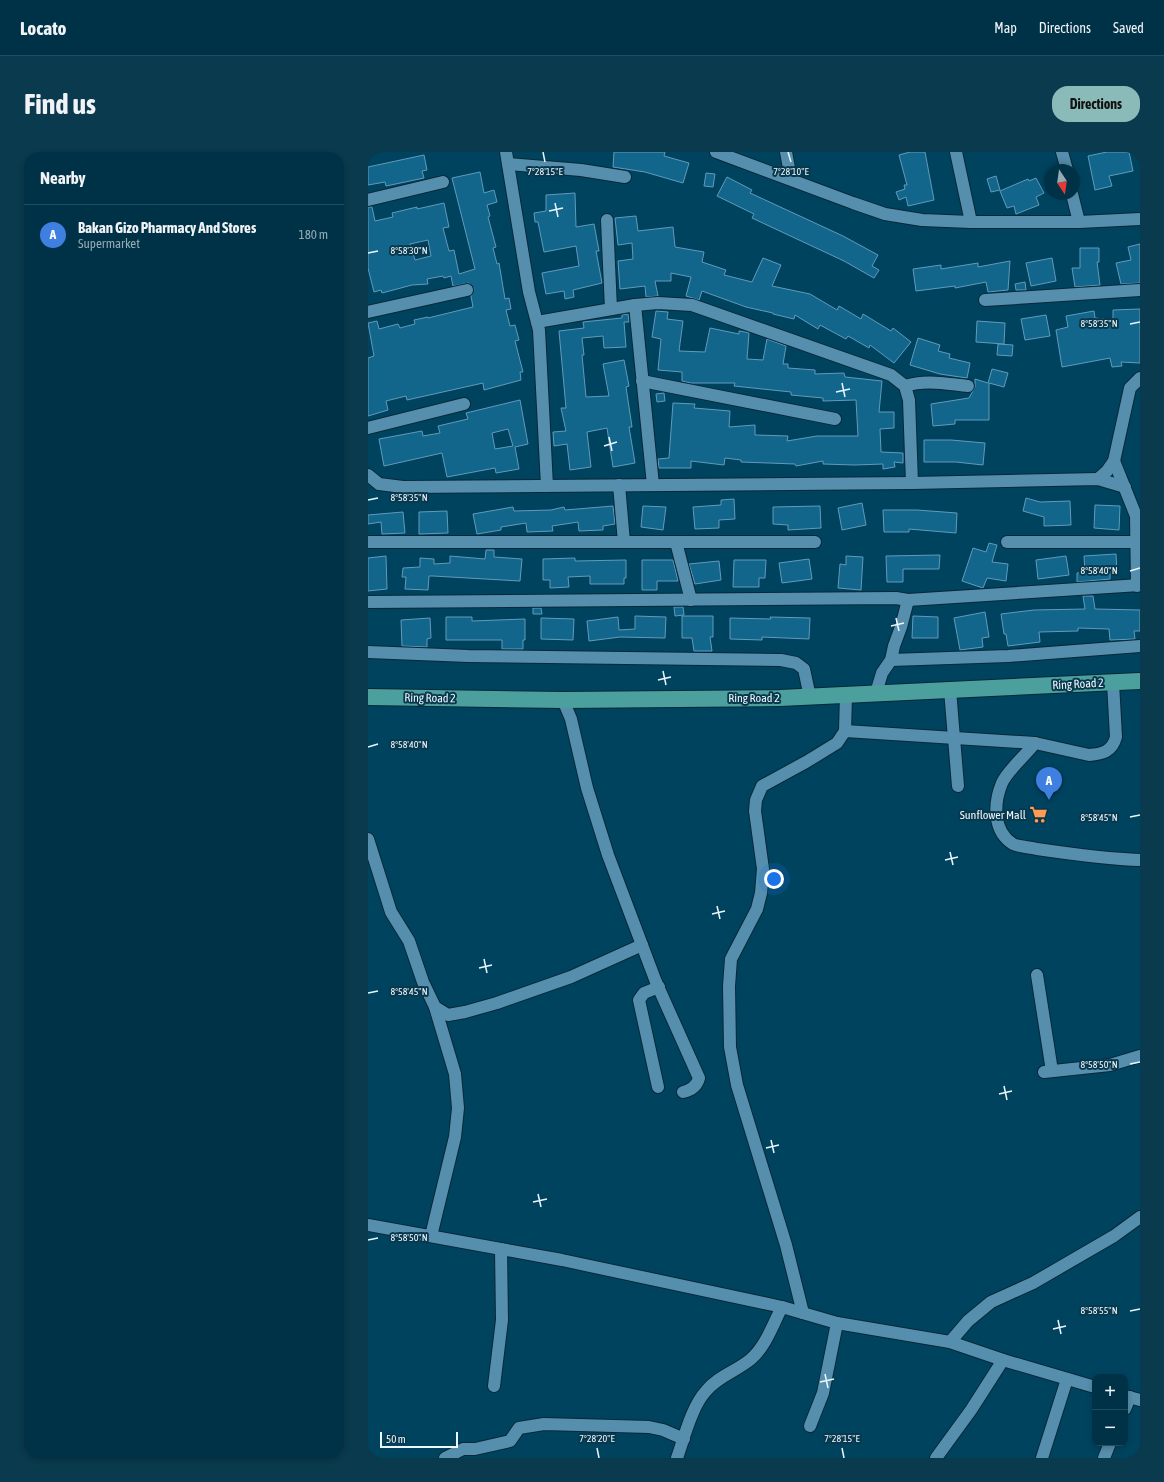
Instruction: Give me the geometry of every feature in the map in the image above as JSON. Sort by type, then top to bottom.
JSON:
[{"type":"main road","name":"Ring Road 2","points":[[368,697],[563,700],[810,697],[1140,681]]},
{"type":"street","points":[[716,152],[885,214],[922,220],[971,222],[1079,222],[1140,219]]},
{"type":"street","points":[[788,152],[791,179]]},
{"type":"street","points":[[956,152],[971,222]]},
{"type":"street","points":[[1062,152],[1065,164]]},
{"type":"street","points":[[548,486],[539,330],[529,292],[507,158],[625,177]]},
{"type":"street","points":[[368,200],[443,182]]},
{"type":"street","points":[[1074,200],[1079,222]]},
{"type":"street","points":[[607,220],[611,309]]},
{"type":"street","points":[[368,312],[467,290]]},
{"type":"street","points":[[985,300],[1140,290]]},
{"type":"street","points":[[537,322],[635,304],[658,303],[692,305],[891,374],[905,386],[909,400],[912,483]]},
{"type":"street","points":[[635,304],[653,485]]},
{"type":"street","points":[[1098,479],[1107,471],[1114,461],[1130,388],[1140,378]]},
{"type":"street","points":[[642,381],[835,419]]},
{"type":"street","points":[[905,386],[918,382],[968,386]]},
{"type":"street","points":[[368,428],[464,404]]},
{"type":"street","points":[[368,602],[896,598],[908,600],[1139,586],[1136,516],[1114,461]]},
{"type":"street","points":[[368,475],[379,484],[403,487],[912,483],[1098,479],[1124,487]]},
{"type":"street","points":[[619,485],[624,542]]},
{"type":"street","points":[[368,542],[815,542]]},
{"type":"street","points":[[676,542],[691,600]]},
{"type":"street","points":[[1007,542],[1136,542]]},
{"type":"street","points":[[876,693],[882,673],[891,660],[894,646],[902,628],[908,600]]},
{"type":"street","points":[[891,660],[1008,656],[1140,646]]},
{"type":"street","points":[[368,652],[468,656],[781,660],[796,663],[804,669],[810,697]]},
{"type":"street","points":[[845,731],[1035,743],[1089,755],[1105,753],[1110,750],[1116,737],[1113,683]]},
{"type":"street","points":[[950,690],[958,786]]},
{"type":"street","points":[[803,1313],[786,1245],[737,1085],[730,1047],[729,986],[731,959],[757,909],[761,893],[763,869],[755,811],[756,800],[762,786],[806,762],[837,742],[845,731],[846,695]]},
{"type":"street","points":[[563,700],[571,719],[587,788],[606,848],[642,946],[699,1078],[697,1085],[689,1091],[683,1092]]},
{"type":"street","points":[[1035,743],[1003,781],[998,794],[995,815],[1007,839],[1014,845],[1049,851],[1108,859],[1140,860]]},
{"type":"street","points":[[368,839],[391,912],[409,941],[423,982],[435,1007],[455,1074],[458,1108],[455,1137],[431,1236]]},
{"type":"street","points":[[435,1007],[448,1015],[484,1007],[571,977],[642,946]]},
{"type":"street","points":[[1038,976],[1048,1072],[1110,1065],[1140,1056]]},
{"type":"street","points":[[658,1087],[639,1000],[644,993],[659,987]]},
{"type":"street","points":[[950,1342],[968,1321],[991,1302],[1033,1283],[1114,1236],[1140,1218]]},
{"type":"street","points":[[368,1225],[569,1261],[782,1307],[838,1323],[950,1342],[1003,1360],[1092,1386]]},
{"type":"street","points":[[494,1386],[502,1320],[501,1249]]},
{"type":"street","points":[[677,1458],[697,1404],[706,1391],[720,1378],[758,1353],[782,1307]]},
{"type":"street","points":[[810,1426],[824,1393],[838,1323]]},
{"type":"street","points":[[936,1458],[971,1410],[1003,1360]]},
{"type":"street","points":[[1042,1458],[1067,1379]]},
{"type":"street","points":[[445,1458],[463,1449],[476,1449],[510,1441],[519,1428],[544,1424],[648,1428],[663,1430],[684,1439]]},
{"type":"street","points":[[1104,1458],[1109,1446]]},
{"type":"building","points":[[614,152],[665,152],[664,156],[689,163],[683,183],[645,172],[613,167]]},
{"type":"building","points":[[910,152],[925,152],[934,200],[908,206],[906,197],[899,200],[896,192],[905,189],[904,185],[907,185],[899,155]]},
{"type":"building","points":[[1107,152],[1129,152],[1133,171],[1109,176],[1112,186],[1095,190],[1088,156]]},
{"type":"building","points":[[424,155],[427,170],[422,171],[424,178],[386,186],[385,182],[368,185],[368,167]]},
{"type":"building","points":[[480,172],[484,193],[494,190],[497,202],[487,205],[490,216],[488,217],[496,247],[493,248],[497,264],[499,263],[505,299],[509,298],[511,309],[506,310],[510,326],[515,325],[519,340],[515,341],[523,372],[520,372],[521,380],[484,390],[483,383],[407,400],[406,396],[386,401],[388,410],[368,416],[368,358],[374,356],[368,323],[377,321],[379,329],[398,324],[400,328],[415,324],[414,320],[473,307],[471,296],[474,289],[469,283],[453,286],[451,276],[444,278],[443,276],[427,279],[428,284],[412,285],[382,293],[381,290],[374,292],[368,268],[368,207],[372,207],[375,221],[393,217],[392,213],[444,203],[449,227],[443,228],[449,251],[454,250],[459,274],[475,269],[452,178]],"holes":[[[428,240],[431,256],[415,260],[410,244]]]},
{"type":"building","points":[[706,173],[715,174],[713,187],[704,186]]},
{"type":"building","points":[[996,176],[1000,190],[991,192],[987,179]]},
{"type":"building","points":[[727,177],[752,190],[750,193],[843,236],[878,255],[872,266],[879,270],[874,278],[844,261],[752,218],[754,214],[717,196]]},
{"type":"building","points":[[1036,178],[1044,193],[1036,197],[1039,205],[1016,214],[1014,206],[1007,208],[1000,191],[1028,179],[1029,181]]},
{"type":"building","points":[[575,193],[576,227],[594,224],[599,251],[596,251],[602,283],[573,290],[574,297],[565,299],[564,291],[546,294],[542,273],[579,266],[576,246],[544,252],[538,222],[535,222],[534,213],[546,211],[546,195]]},
{"type":"building","points":[[636,216],[638,231],[673,227],[675,247],[704,252],[702,262],[726,270],[724,275],[752,282],[763,258],[781,265],[772,286],[810,294],[837,310],[839,306],[861,319],[863,314],[891,331],[893,328],[911,342],[894,363],[870,345],[869,348],[848,336],[846,339],[820,325],[818,329],[795,315],[794,319],[773,314],[746,307],[702,291],[699,300],[686,296],[691,277],[671,273],[671,281],[655,281],[658,296],[646,297],[645,286],[620,289],[618,261],[633,259],[632,243],[618,245],[615,218]]},
{"type":"building","points":[[1140,244],[1140,283],[1121,284],[1116,263],[1131,260],[1128,247]]},
{"type":"building","points":[[1080,248],[1099,248],[1099,262],[1097,262],[1100,285],[1075,287],[1072,268],[1080,268]]},
{"type":"building","points":[[1052,258],[1056,281],[1031,286],[1026,263]]},
{"type":"building","points":[[1010,261],[1008,290],[988,292],[986,282],[955,288],[955,286],[916,291],[913,269],[941,265],[941,269],[978,263],[978,267]]},
{"type":"building","points":[[1025,282],[1026,290],[1016,290],[1015,284]]},
{"type":"building","points":[[1140,309],[1140,363],[1121,362],[1122,366],[1112,367],[1110,358],[1062,367],[1056,330],[1068,327],[1066,316],[1094,311],[1095,318],[1113,320],[1113,310]]},
{"type":"building","points":[[656,311],[668,312],[667,319],[683,321],[679,351],[705,352],[710,328],[739,334],[739,331],[749,333],[747,359],[763,360],[767,339],[786,346],[783,364],[788,364],[788,368],[815,370],[815,374],[844,373],[845,377],[882,381],[879,412],[894,412],[894,428],[880,429],[881,452],[903,453],[903,463],[894,462],[895,467],[883,469],[883,464],[823,464],[823,461],[796,466],[795,464],[741,462],[741,460],[725,458],[724,465],[691,461],[691,468],[659,468],[658,459],[669,458],[673,403],[695,404],[694,408],[730,411],[729,427],[755,425],[755,435],[788,436],[787,441],[817,436],[858,436],[856,400],[823,401],[823,398],[791,395],[791,392],[734,386],[735,383],[691,383],[682,381],[682,372],[658,370],[661,339],[652,337]]},
{"type":"building","points":[[628,314],[629,322],[624,322],[626,347],[604,348],[603,336],[582,338],[584,355],[582,355],[586,397],[609,396],[603,364],[624,360],[629,386],[626,387],[632,427],[629,427],[635,463],[613,467],[607,428],[587,432],[591,467],[570,470],[567,444],[554,446],[553,432],[566,431],[561,408],[566,408],[559,331],[584,328],[583,322],[622,318],[622,315]]},
{"type":"building","points":[[1046,315],[1050,336],[1025,340],[1021,319]]},
{"type":"building","points":[[977,321],[1005,323],[1004,344],[976,342]]},
{"type":"building","points":[[918,338],[940,345],[938,351],[950,354],[949,358],[970,363],[967,378],[940,374],[910,365]]},
{"type":"building","points":[[998,344],[1013,345],[1012,356],[997,355]]},
{"type":"building","points":[[992,369],[1008,373],[1004,387],[989,383],[989,420],[955,420],[955,424],[933,426],[931,404],[969,398],[975,387],[975,379],[988,383]]},
{"type":"building","points":[[664,393],[665,401],[657,402],[656,394]]},
{"type":"building","points":[[520,400],[528,444],[515,447],[519,469],[496,473],[495,468],[447,477],[442,453],[384,466],[379,439],[422,431],[423,436],[440,433],[438,426],[468,419],[466,413]],"holes":[[[508,429],[513,446],[495,449],[492,433]]]},
{"type":"building","points":[[924,440],[951,440],[985,443],[983,465],[956,462],[924,462]]},
{"type":"building","points":[[1026,498],[1040,502],[1070,501],[1071,525],[1044,526],[1044,517],[1023,511]]},
{"type":"building","points":[[734,499],[735,519],[719,520],[719,528],[695,529],[693,507],[721,505],[721,500]]},
{"type":"building","points":[[862,503],[866,525],[842,530],[838,508]]},
{"type":"building","points":[[1095,505],[1120,506],[1119,530],[1094,528]]},
{"type":"building","points":[[613,506],[615,524],[603,526],[603,530],[579,531],[578,522],[552,526],[553,531],[527,532],[526,523],[501,527],[501,530],[477,534],[473,514],[513,507],[514,511],[551,510],[564,507],[565,510]]},
{"type":"building","points":[[643,506],[666,507],[663,530],[641,527]]},
{"type":"building","points":[[820,506],[821,528],[788,530],[788,525],[773,524],[773,507]]},
{"type":"building","points":[[883,510],[917,510],[957,513],[956,533],[909,529],[909,532],[884,532]]},
{"type":"building","points":[[447,511],[448,533],[419,534],[419,512]]},
{"type":"building","points":[[403,512],[405,533],[382,534],[381,522],[368,524],[368,515]]},
{"type":"building","points":[[989,543],[997,545],[992,562],[1008,564],[1006,581],[987,578],[983,588],[962,581],[973,548],[986,552]]},
{"type":"building","points":[[486,550],[494,550],[494,557],[522,559],[520,581],[429,576],[428,590],[405,589],[406,577],[402,577],[403,568],[420,567],[420,558],[434,559],[434,564],[450,563],[450,556],[485,559]]},
{"type":"building","points":[[1116,554],[1117,573],[1110,574],[1110,579],[1077,582],[1077,573],[1085,572],[1084,556]]},
{"type":"building","points":[[940,555],[939,569],[903,569],[903,582],[887,582],[886,556]]},
{"type":"building","points":[[386,556],[387,589],[368,591],[368,558]]},
{"type":"building","points":[[846,556],[863,557],[861,590],[838,588],[840,564],[846,565]]},
{"type":"building","points":[[1066,556],[1069,575],[1038,579],[1036,560]]},
{"type":"building","points":[[575,558],[575,561],[626,560],[626,578],[624,578],[624,584],[590,584],[590,576],[568,577],[569,587],[550,588],[550,580],[543,580],[543,559]]},
{"type":"building","points":[[809,559],[812,579],[782,583],[779,563]]},
{"type":"building","points":[[642,560],[673,560],[678,581],[657,581],[657,590],[642,590]]},
{"type":"building","points":[[734,560],[766,560],[765,578],[759,578],[759,587],[733,587]]},
{"type":"building","points":[[719,561],[721,580],[695,584],[689,564]]},
{"type":"building","points":[[1083,596],[1093,596],[1095,609],[1140,610],[1140,631],[1134,631],[1135,639],[1110,640],[1109,629],[1078,628],[1078,631],[1039,632],[1040,642],[1008,646],[1006,634],[1004,634],[1001,614],[1034,610],[1085,609]]},
{"type":"building","points":[[674,607],[683,607],[684,615],[675,616]]},
{"type":"building","points":[[533,608],[541,608],[542,614],[533,614]]},
{"type":"building","points":[[985,612],[989,637],[982,638],[983,647],[960,650],[954,618]]},
{"type":"building","points":[[635,616],[666,617],[665,638],[620,637],[589,641],[587,621],[618,617],[619,630],[635,629]]},
{"type":"building","points":[[682,616],[713,616],[713,637],[710,637],[712,651],[694,651],[692,638],[682,638]]},
{"type":"building","points":[[913,616],[938,617],[938,638],[912,638]]},
{"type":"building","points":[[446,617],[472,617],[472,621],[525,619],[525,640],[523,640],[523,649],[502,649],[502,640],[446,640]]},
{"type":"building","points":[[770,617],[810,618],[809,639],[762,637],[762,640],[730,639],[730,618],[771,619]]},
{"type":"building","points":[[430,618],[431,638],[427,639],[427,647],[402,646],[401,620]]},
{"type":"building","points":[[541,618],[574,619],[573,640],[541,639]]},
{"type":"place","name":"Bakan Gizo Pharmacy And Stores","points":[[1049,800]]},
{"type":"place","name":"Sunflower Mall","points":[[1039,815]]}]
